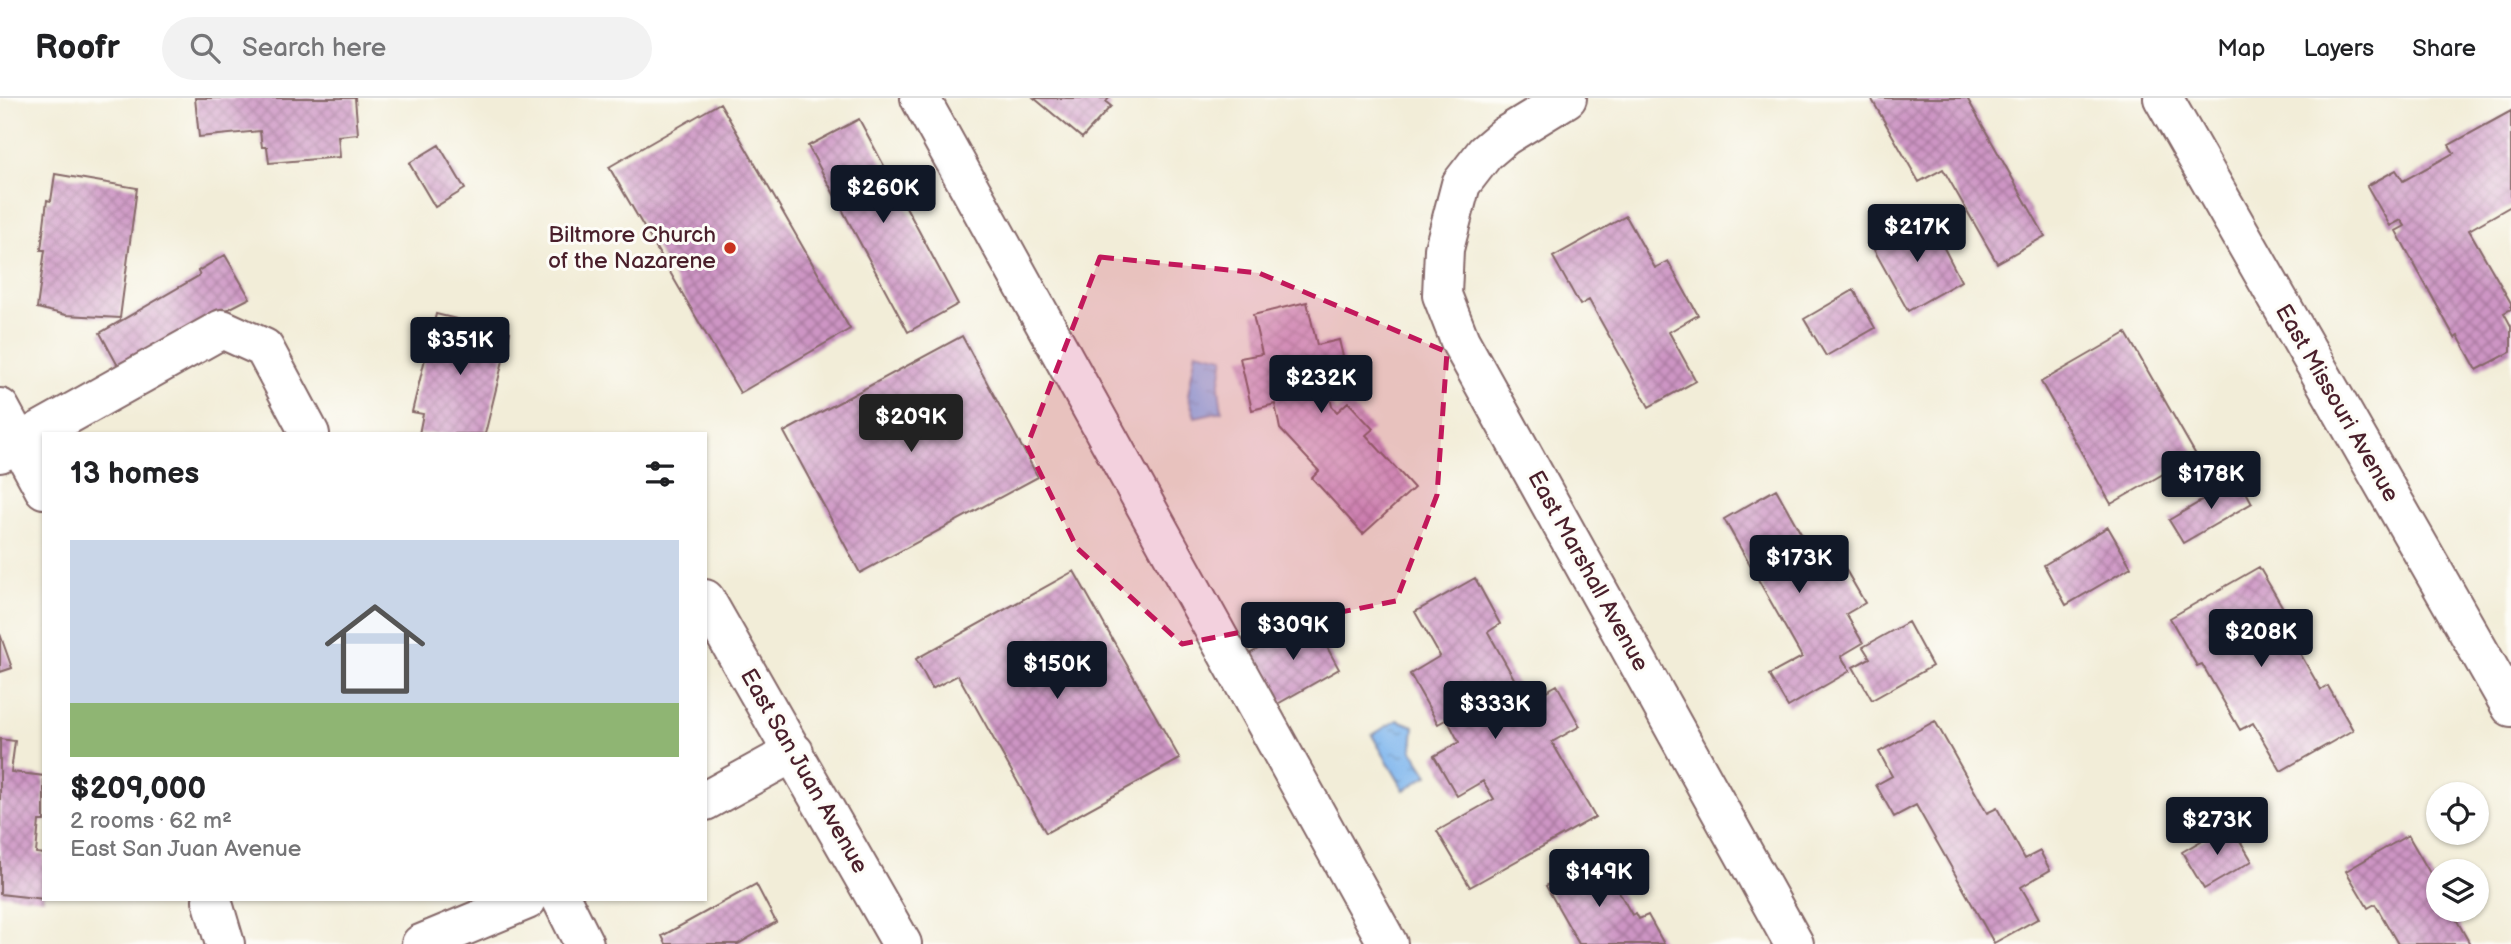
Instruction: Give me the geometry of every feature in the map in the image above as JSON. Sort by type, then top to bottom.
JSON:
[{"type":"street","points":[[920,98],[1388,944]]},
{"type":"street","name":"East Marshall Avenue","points":[[1567,98],[1505,136],[1485,153],[1461,184],[1444,249],[1442,295],[1460,341],[1794,944]]},
{"type":"street","name":"East Missouri Avenue","points":[[2163,98],[2511,707]]},
{"type":"street","points":[[9,448],[222,329],[264,348],[309,432]]},
{"type":"street","points":[[0,408],[9,448],[42,487]]},
{"type":"street","name":"East San Juan Avenue","points":[[707,602],[902,944]]},
{"type":"street","points":[[707,800],[793,752]]},
{"type":"street","points":[[212,901],[225,944]]},
{"type":"street","points":[[421,944],[525,901]]},
{"type":"street","points":[[562,901],[584,944]]},
{"type":"highlighted area","points":[[1100,257],[1259,273],[1447,352],[1437,495],[1396,601],[1182,644],[1077,548],[1027,446]]},
{"type":"water","points":[[1196,351],[1224,357],[1219,388],[1222,411],[1195,417],[1188,395]]},
{"type":"water","points":[[1397,720],[1414,726],[1412,750],[1428,775],[1404,790],[1372,735]]},
{"type":"building","points":[[195,98],[355,98],[358,134],[338,136],[340,157],[269,163],[267,147],[262,147],[260,131],[199,137]]},
{"type":"building","points":[[1034,98],[1109,98],[1106,102],[1111,106],[1082,138]]},
{"type":"building","points":[[1871,98],[1967,98],[2045,236],[1997,263],[1943,169],[1919,182]]},
{"type":"building","name":"Biltmore Church of the Nazarene","points":[[720,103],[850,329],[740,393],[609,167]]},
{"type":"building","points":[[2511,111],[2511,206],[2469,230],[2511,303],[2511,309],[2504,313],[2511,326],[2511,352],[2477,370],[2458,336],[2455,338],[2396,231],[2405,226],[2401,220],[2390,226],[2367,186],[2396,170],[2403,181],[2454,153],[2449,145]]},
{"type":"building","points":[[859,119],[958,304],[908,332],[808,146]]},
{"type":"building","points":[[439,145],[465,189],[435,207],[409,163]]},
{"type":"building","points":[[55,174],[137,188],[120,318],[66,315],[37,308],[45,250],[41,250],[47,200],[51,201]]},
{"type":"building","points":[[1626,216],[1655,268],[1668,261],[1698,315],[1669,332],[1696,381],[1649,407],[1589,300],[1580,305],[1553,257]]},
{"type":"building","points":[[1928,217],[1961,281],[1908,311],[1873,248]]},
{"type":"building","points":[[225,255],[250,298],[118,366],[100,333],[200,275],[198,271]]},
{"type":"building","points":[[1854,290],[1875,328],[1826,356],[1804,319]]},
{"type":"building","points":[[1307,302],[1317,345],[1339,340],[1347,373],[1325,378],[1332,406],[1337,412],[1348,402],[1373,429],[1366,435],[1414,488],[1363,534],[1312,478],[1319,471],[1280,429],[1275,404],[1252,410],[1240,358],[1262,354],[1253,315]]},
{"type":"building","points":[[436,314],[510,332],[485,432],[419,432],[423,414],[412,412]]},
{"type":"building","points":[[2126,333],[2196,455],[2111,504],[2041,382]]},
{"type":"building","points":[[962,336],[1038,477],[860,573],[784,432]]},
{"type":"building","points":[[2239,479],[2252,503],[2183,543],[2169,520]]},
{"type":"building","points":[[1776,489],[1818,564],[1836,553],[1865,603],[1846,614],[1863,643],[1841,656],[1850,671],[1788,707],[1769,675],[1802,657],[1724,519]]},
{"type":"building","points":[[2108,527],[2131,567],[2066,605],[2044,565]]},
{"type":"building","points":[[2259,567],[2296,630],[2289,634],[2321,690],[2328,686],[2353,730],[2281,771],[2253,723],[2240,730],[2202,664],[2197,666],[2170,618]]},
{"type":"building","points":[[1074,571],[1180,759],[1046,833],[958,675],[932,689],[916,659]]},
{"type":"building","points":[[1475,578],[1500,624],[1488,632],[1527,702],[1557,685],[1580,726],[1552,742],[1595,817],[1470,887],[1437,831],[1494,799],[1483,781],[1457,796],[1434,756],[1459,742],[1447,719],[1438,724],[1410,674],[1440,656],[1415,612]]},
{"type":"building","points":[[1311,618],[1339,669],[1274,706],[1246,656]]},
{"type":"building","points":[[1908,622],[1932,666],[1872,700],[1853,667],[1870,658],[1863,647]]},
{"type":"building","points":[[0,634],[12,668],[0,672]]},
{"type":"building","points":[[1935,721],[1987,813],[1997,808],[2025,859],[2040,851],[2050,870],[2021,887],[2039,918],[1994,943],[1916,805],[1894,817],[1876,785],[1892,776],[1879,752]]},
{"type":"building","points":[[0,739],[15,741],[11,772],[42,776],[42,821],[39,821],[36,853],[42,854],[42,899],[0,894]]},
{"type":"building","points":[[2230,824],[2252,861],[2204,889],[2182,852]]},
{"type":"building","points":[[2408,835],[2426,866],[2426,922],[2458,922],[2470,944],[2398,944],[2375,904],[2368,908],[2346,871]]},
{"type":"building","points":[[1599,856],[1632,915],[1636,913],[1639,919],[1648,915],[1664,944],[1579,944],[1546,886]]},
{"type":"building","points":[[756,884],[776,922],[738,944],[666,944],[662,936]]},
{"type":"place","name":"Biltmore Church of the Nazarene","points":[[730,248]]}]
